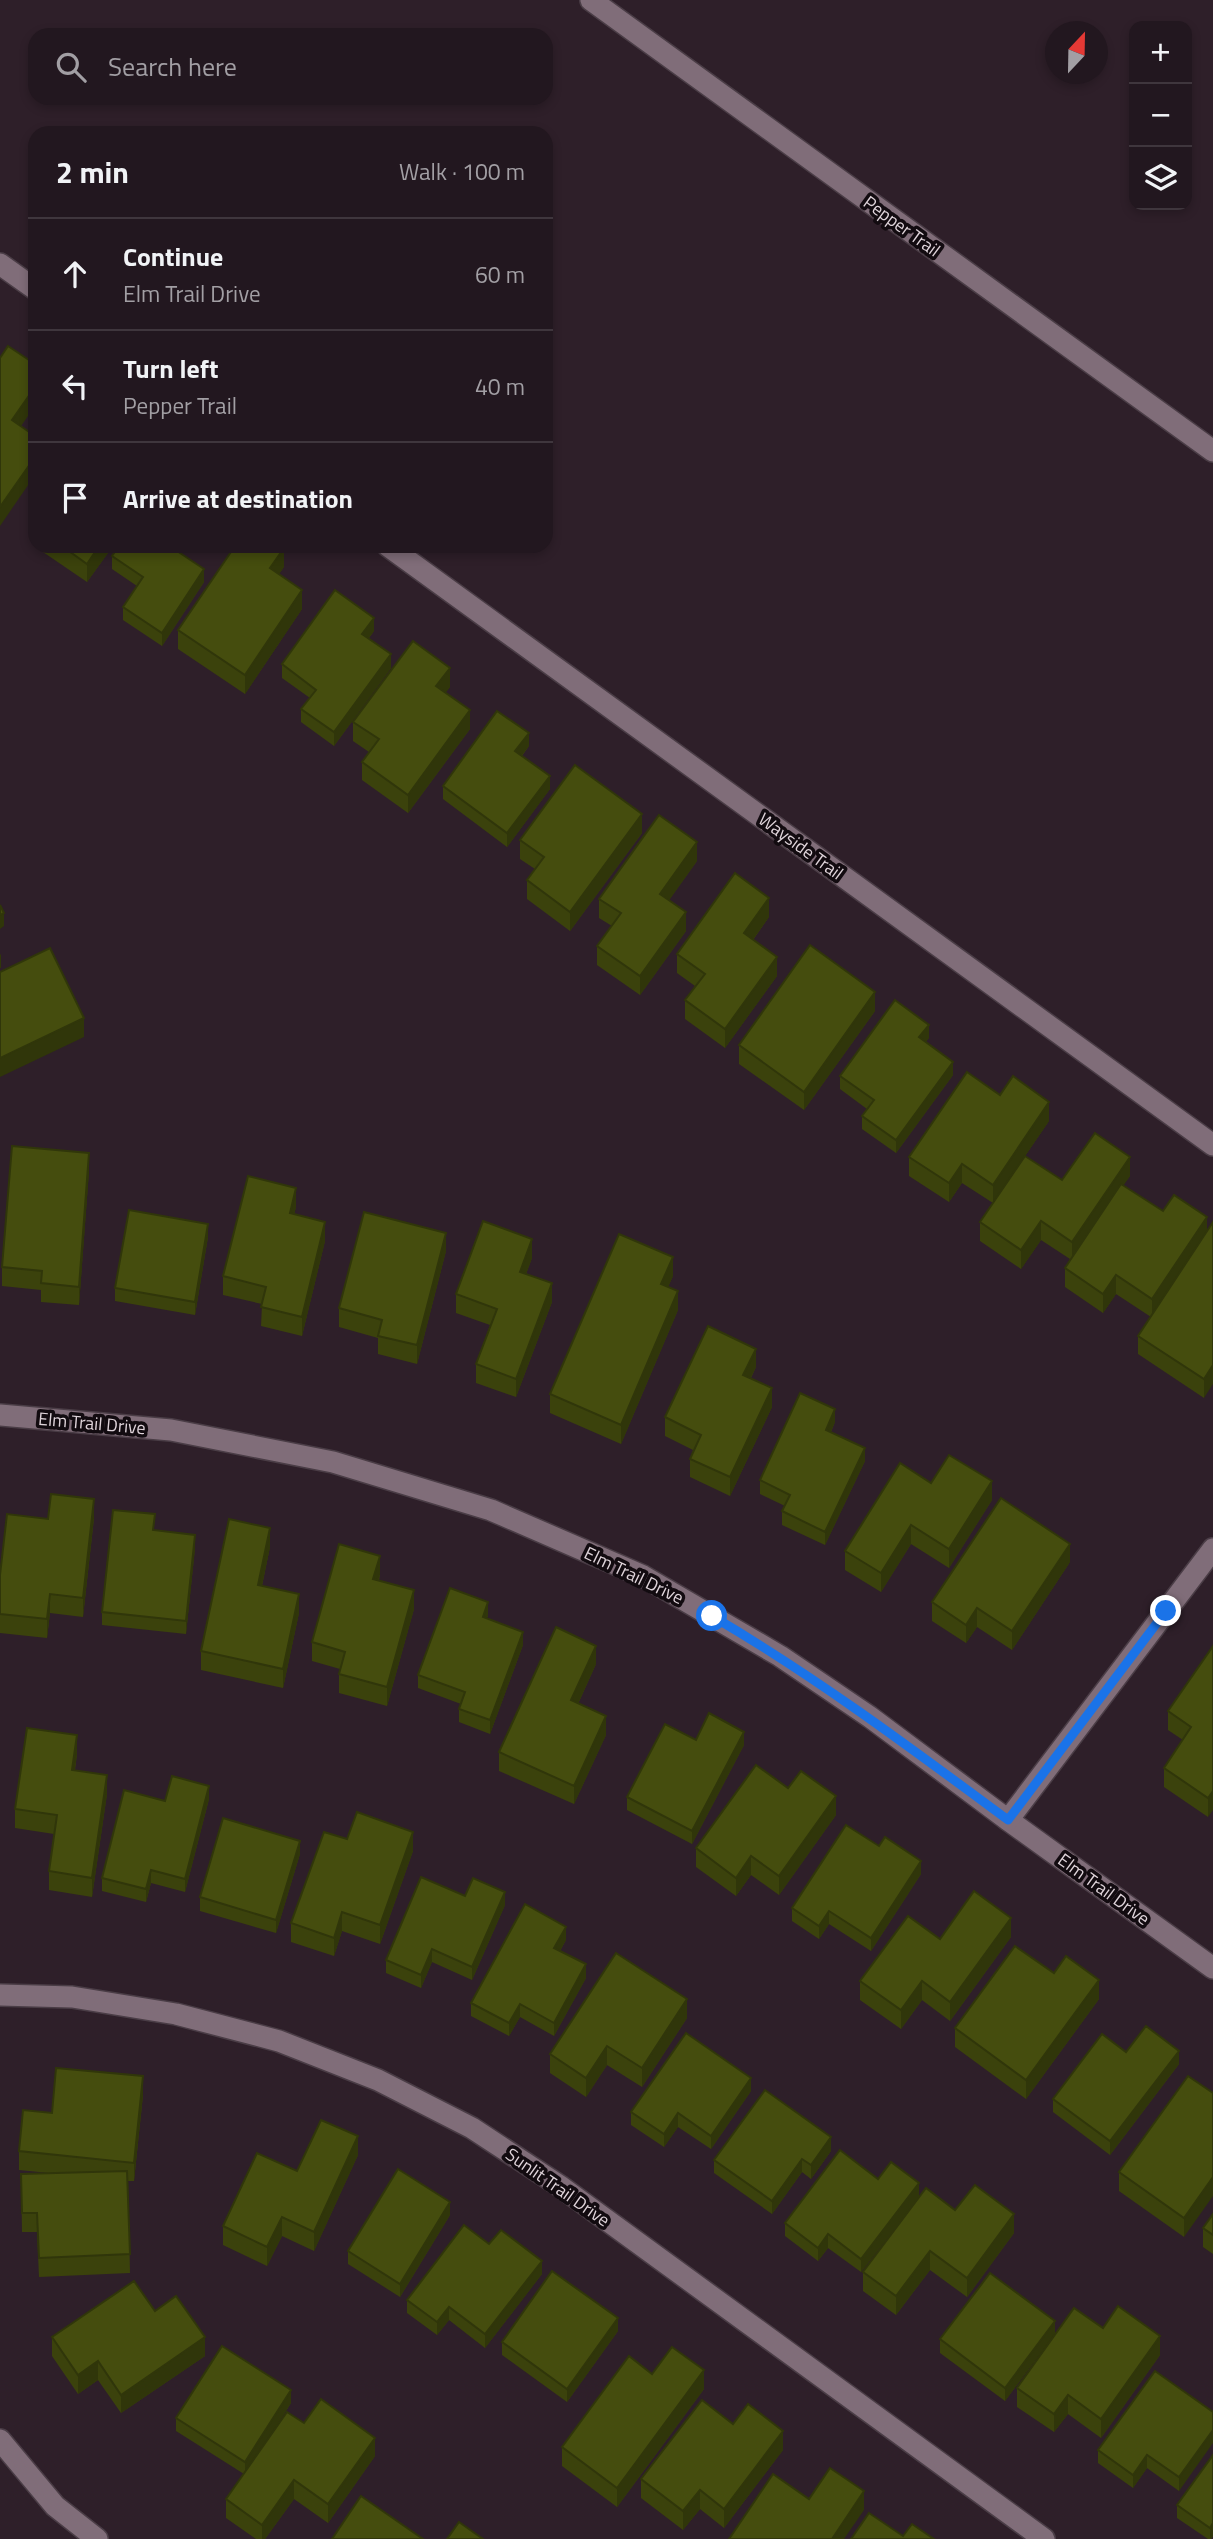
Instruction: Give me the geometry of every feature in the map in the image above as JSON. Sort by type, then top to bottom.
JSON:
[{"type":"street","name":"Pepper Trail","points":[[591,0],[1213,452]]},
{"type":"street","points":[[0,264],[28,284]]},
{"type":"street","name":"Wayside Trail","points":[[398,553],[1213,1145]]},
{"type":"street","name":"Elm Trail Drive","points":[[0,1415],[172,1430],[333,1462],[491,1510],[643,1576],[780,1656],[870,1717],[1213,1968]]},
{"type":"street","points":[[1008,1820],[1213,1549]]},
{"type":"street","name":"Sunlit Trail Drive","points":[[0,1995],[72,1997],[176,2014],[279,2041],[378,2080],[472,2128],[560,2186],[1044,2539]]},
{"type":"street","points":[[0,2440],[55,2506],[97,2539]]},
{"type":"building","points":[[8,346],[28,359],[28,397],[12,420],[28,431],[28,467],[0,507],[0,358]]},
{"type":"building","points":[[72,553],[94,553],[87,564]]},
{"type":"building","points":[[114,553],[180,553],[204,569],[162,633],[123,607],[143,577],[112,556]]},
{"type":"building","points":[[230,553],[280,553],[270,568],[302,590],[245,675],[178,630]]},
{"type":"building","points":[[335,590],[374,618],[362,634],[391,654],[334,732],[301,709],[316,690],[282,664]]},
{"type":"building","points":[[413,641],[450,668],[436,686],[470,710],[408,795],[362,762],[379,739],[353,722]]},
{"type":"building","points":[[497,711],[529,733],[515,751],[550,776],[507,833],[443,786]]},
{"type":"building","points":[[575,765],[642,814],[570,912],[527,880],[544,857],[520,840]]},
{"type":"building","points":[[659,815],[697,842],[660,894],[686,912],[640,976],[597,946],[621,913],[599,899]]},
{"type":"building","points":[[735,873],[769,898],[744,933],[777,957],[725,1029],[685,1000],[705,974],[677,954]]},
{"type":"building","points":[[810,945],[875,992],[804,1092],[739,1045]]},
{"type":"building","points":[[50,948],[84,1018],[0,1058],[0,972]]},
{"type":"building","points":[[895,1000],[929,1025],[919,1037],[953,1062],[896,1140],[862,1116],[874,1100],[840,1076]]},
{"type":"building","points":[[967,1072],[1000,1095],[1013,1076],[1049,1102],[993,1185],[962,1164],[949,1183],[909,1157]]},
{"type":"building","points":[[1095,1133],[1130,1157],[1072,1242],[1041,1221],[1021,1250],[980,1222],[1025,1156],[1062,1180]]},
{"type":"building","points":[[12,1146],[89,1153],[79,1287],[41,1283],[42,1271],[2,1267]]},
{"type":"building","points":[[248,1176],[296,1188],[290,1213],[325,1222],[302,1317],[261,1307],[266,1287],[223,1276]]},
{"type":"building","points":[[1121,1184],[1163,1211],[1174,1195],[1207,1217],[1152,1299],[1116,1275],[1103,1294],[1065,1268]]},
{"type":"building","points":[[129,1210],[208,1224],[195,1302],[115,1288]]},
{"type":"building","points":[[364,1212],[446,1233],[417,1345],[378,1336],[382,1320],[339,1308]]},
{"type":"building","points":[[483,1221],[532,1239],[520,1272],[552,1283],[516,1379],[476,1364],[497,1309],[456,1294]]},
{"type":"building","points":[[1213,1222],[1213,1365],[1204,1379],[1138,1336]]},
{"type":"building","points":[[619,1234],[673,1257],[661,1284],[678,1291],[621,1425],[550,1394]]},
{"type":"building","points":[[708,1326],[756,1349],[743,1375],[772,1388],[730,1477],[690,1459],[701,1435],[665,1417]]},
{"type":"building","points":[[800,1393],[835,1409],[826,1430],[865,1448],[825,1532],[782,1511],[790,1495],[760,1480]]},
{"type":"building","points":[[949,1455],[992,1481],[949,1549],[911,1525],[881,1573],[845,1551],[900,1463],[931,1483]]},
{"type":"building","points":[[51,1494],[94,1499],[83,1598],[50,1594],[47,1619],[0,1614],[0,1575],[7,1514],[48,1519]]},
{"type":"building","points":[[1001,1498],[1070,1544],[1012,1631],[977,1608],[966,1625],[932,1602]]},
{"type":"building","points":[[113,1510],[155,1514],[153,1530],[195,1535],[186,1621],[102,1612]]},
{"type":"building","points":[[229,1519],[270,1528],[258,1585],[299,1594],[283,1669],[201,1651]]},
{"type":"building","points":[[339,1544],[380,1556],[373,1579],[414,1590],[387,1687],[339,1674],[345,1652],[312,1642]]},
{"type":"building","points":[[450,1588],[488,1602],[483,1617],[523,1632],[490,1720],[459,1709],[465,1692],[418,1675]]},
{"type":"building","points":[[556,1627],[596,1646],[571,1700],[606,1716],[574,1786],[499,1752]]},
{"type":"building","points":[[1213,1646],[1213,1791],[1208,1798],[1164,1768],[1191,1727],[1168,1711]]},
{"type":"building","points":[[709,1713],[744,1732],[692,1831],[627,1797],[665,1724],[696,1740]]},
{"type":"building","points":[[27,1728],[77,1735],[72,1770],[107,1775],[92,1878],[49,1871],[57,1815],[15,1809]]},
{"type":"building","points":[[756,1765],[788,1788],[801,1771],[836,1796],[779,1876],[751,1856],[736,1878],[696,1848]]},
{"type":"building","points":[[172,1776],[209,1786],[185,1879],[151,1870],[146,1889],[102,1878],[124,1790],[165,1801]]},
{"type":"building","points":[[357,1812],[413,1832],[380,1925],[342,1912],[334,1938],[291,1923],[324,1832],[347,1839]]},
{"type":"building","points":[[223,1818],[300,1841],[276,1920],[200,1897]]},
{"type":"building","points":[[846,1825],[879,1846],[885,1837],[921,1861],[871,1938],[829,1911],[819,1926],[792,1908]]},
{"type":"building","points":[[421,1877],[465,1896],[473,1878],[505,1892],[472,1967],[432,1949],[421,1975],[386,1960]]},
{"type":"building","points":[[974,1891],[1011,1918],[950,2002],[922,1981],[901,2010],[860,1981],[908,1916],[940,1939]]},
{"type":"building","points":[[525,1904],[566,1927],[554,1948],[586,1964],[554,2023],[520,2004],[509,2023],[471,2003]]},
{"type":"building","points":[[1015,1946],[1054,1973],[1066,1956],[1099,1980],[1026,2080],[955,2028]]},
{"type":"building","points":[[616,1953],[687,1999],[642,2068],[607,2046],[586,2078],[550,2054]]},
{"type":"building","points":[[1146,2026],[1179,2051],[1110,2141],[1053,2099],[1102,2034],[1126,2052]]},
{"type":"building","points":[[686,2033],[751,2078],[711,2136],[678,2113],[664,2134],[631,2112]]},
{"type":"building","points":[[56,2068],[143,2076],[134,2163],[19,2151],[23,2110],[52,2113]]},
{"type":"building","points":[[1188,2076],[1213,2093],[1213,2177],[1184,2218],[1119,2172]]},
{"type":"building","points":[[765,2090],[831,2137],[811,2165],[802,2159],[772,2201],[714,2160]]},
{"type":"building","points":[[321,2120],[358,2136],[314,2232],[282,2217],[267,2247],[223,2226],[257,2153],[297,2171]]},
{"type":"building","points":[[840,2150],[878,2179],[891,2162],[919,2183],[861,2259],[828,2234],[818,2248],[785,2223]]},
{"type":"building","points":[[398,2169],[450,2202],[400,2284],[348,2251]]},
{"type":"building","points":[[127,2171],[130,2254],[39,2258],[37,2213],[22,2213],[21,2174]]},
{"type":"building","points":[[975,2185],[1014,2214],[967,2278],[930,2251],[896,2296],[863,2272],[926,2188],[955,2210]]},
{"type":"building","points":[[1213,2214],[1213,2235],[1203,2228]]},
{"type":"building","points":[[464,2225],[489,2244],[501,2230],[542,2261],[485,2334],[449,2307],[437,2322],[407,2300]]},
{"type":"building","points":[[552,2271],[618,2318],[567,2389],[502,2342]]},
{"type":"building","points":[[990,2273],[1055,2321],[1005,2388],[940,2339]]},
{"type":"building","points":[[134,2281],[155,2311],[176,2296],[205,2337],[121,2395],[98,2361],[78,2375],[52,2337]]},
{"type":"building","points":[[1118,2306],[1160,2336],[1101,2419],[1068,2395],[1054,2414],[1017,2388],[1074,2308],[1103,2328]]},
{"type":"building","points":[[222,2346],[291,2390],[245,2462],[176,2418]]},
{"type":"building","points":[[672,2347],[704,2370],[617,2488],[562,2447],[629,2356],[652,2374]]},
{"type":"building","points":[[1155,2371],[1213,2412],[1213,2430],[1179,2477],[1147,2455],[1133,2475],[1098,2450]]},
{"type":"building","points":[[321,2399],[375,2438],[328,2504],[294,2480],[262,2525],[226,2499],[287,2412],[304,2423]]},
{"type":"building","points":[[702,2400],[733,2424],[748,2404],[783,2431],[724,2509],[700,2490],[683,2511],[641,2479]]},
{"type":"building","points":[[1213,2455],[1213,2523],[1210,2528],[1177,2505]]},
{"type":"building","points":[[830,2468],[864,2491],[832,2539],[729,2539],[773,2474],[809,2499]]},
{"type":"building","points":[[361,2496],[423,2539],[332,2539]]},
{"type":"building","points":[[869,2513],[903,2536],[912,2524],[934,2539],[851,2539]]},
{"type":"building","points":[[459,2522],[483,2539],[447,2539]]},
{"type":"route","points":[[712,1616],[780,1656],[870,1717],[1008,1820],[1166,1611]]}]
